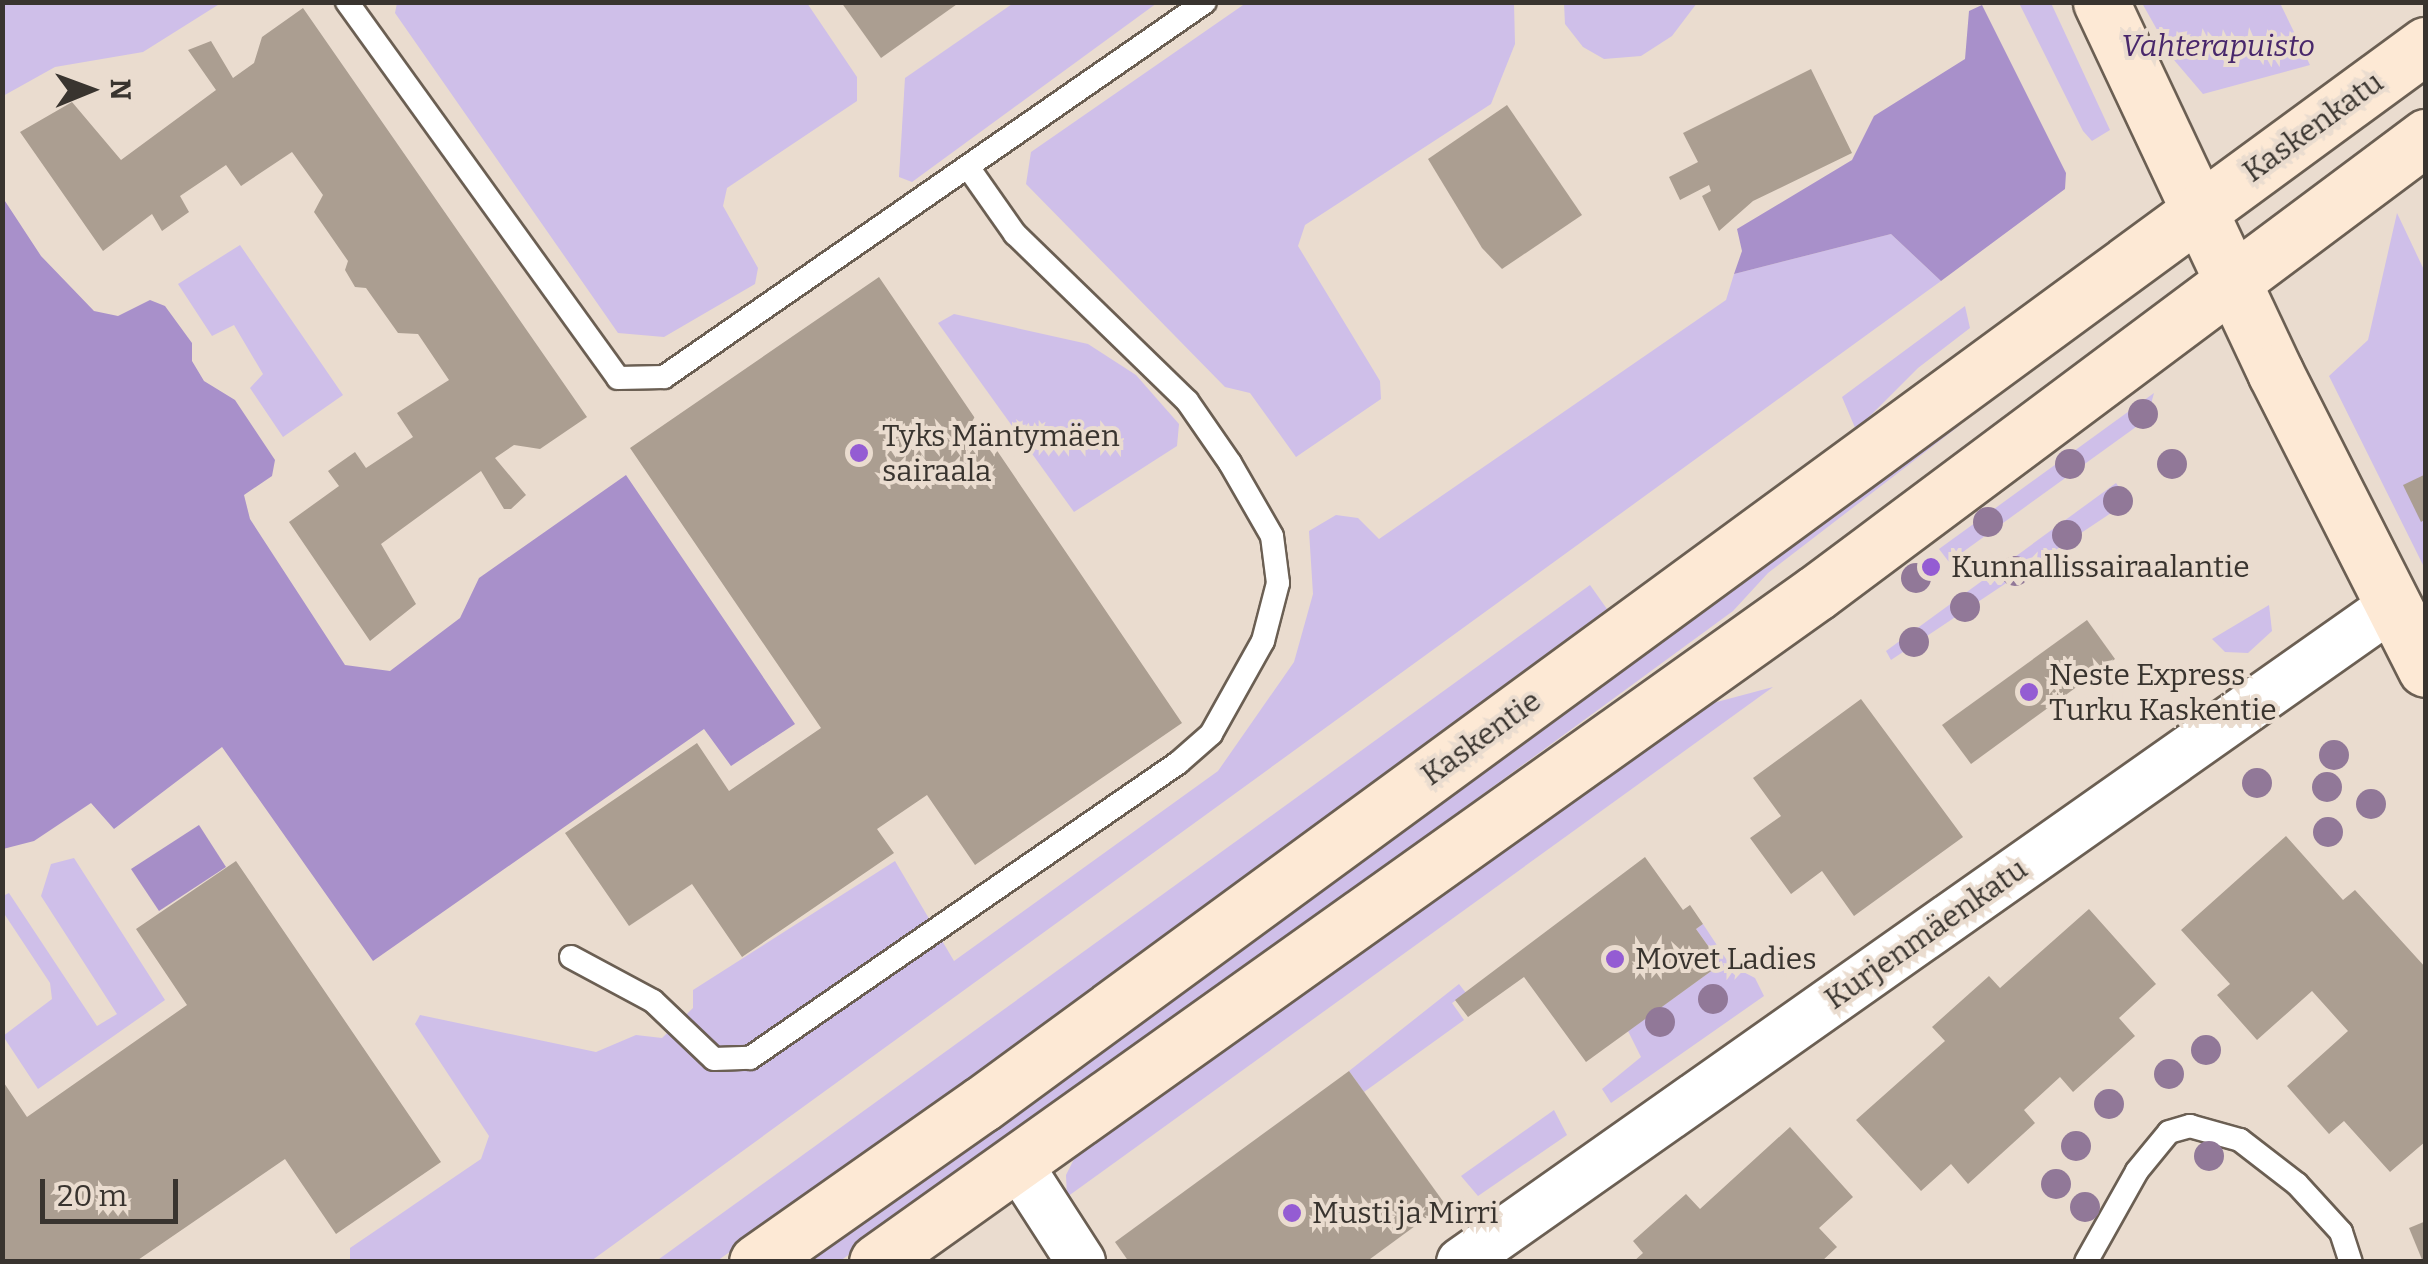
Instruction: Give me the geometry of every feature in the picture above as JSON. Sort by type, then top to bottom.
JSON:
[{"type":"main road","points":[[2102,2],[2390,607],[2426,669]]},
{"type":"main road","name":"Kaskenkatu","points":[[2201,209],[2426,45]]},
{"type":"main road","points":[[877,1262],[1816,593],[2426,137]]},
{"type":"main road","name":"Kaskentie","points":[[756,1262],[982,1104],[2201,209]]},
{"type":"street","name":"Kurjenmäenkatu","points":[[1461,1261],[2390,607]]},
{"type":"street","points":[[1016,1161],[1080,1262]]},
{"type":"lane","points":[[347,2],[618,378],[664,377],[970,170],[1205,2]]},
{"type":"lane","points":[[571,957],[653,1002],[714,1059],[750,1058],[1178,763],[1211,734],[1263,641],[1278,583],[1272,536],[1230,463],[1187,401],[1130,338],[1015,234],[970,170]]},
{"type":"lane","points":[[2086,1262],[2137,1170],[2169,1132],[2190,1126],[2240,1140],[2297,1184],[2341,1232],[2351,1262]]},
{"type":"green space","points":[[3,2],[221,3],[143,52],[55,67],[3,96]]},
{"type":"green space","points":[[1015,2],[1157,3],[912,182],[899,177],[905,78]]},
{"type":"green space","points":[[1564,2],[1697,3],[1672,36],[1641,56],[1604,59],[1583,47],[1565,24]]},
{"type":"green space","points":[[397,3],[807,3],[857,77],[857,101],[727,188],[723,206],[758,268],[755,284],[664,337],[618,333],[395,13]]},
{"type":"green space","points":[[1246,3],[1514,3],[1515,44],[1491,104],[1305,225],[1298,246],[1380,381],[1381,399],[1296,457],[1250,393],[1225,387],[1026,184],[1031,152]]},
{"type":"green space","points":[[2019,3],[2051,3],[2110,130],[2092,141],[2083,131]]},
{"type":"green space","name":"Vahterapuisto","points":[[2142,3],[2280,3],[2310,65],[2203,94],[2174,60]]},
{"type":"green space","points":[[2397,213],[2425,272],[2425,569],[2329,376],[2368,340]]},
{"type":"green space","points":[[1891,234],[1941,281],[591,1261],[350,1262],[350,1248],[481,1159],[489,1136],[415,1024],[420,1015],[596,1052],[636,1035],[662,1038],[693,1008],[693,990],[895,861],[954,961],[1218,771],[1294,662],[1313,594],[1309,531],[1336,515],[1358,518],[1379,539],[1726,300],[1734,274]]},
{"type":"green space","points":[[240,245],[343,395],[283,437],[250,388],[263,374],[234,325],[212,336],[178,284]]},
{"type":"green space","points":[[1965,306],[1970,328],[1918,368],[1856,430],[1842,397]]},
{"type":"green space","points":[[954,314],[1088,344],[1136,375],[1179,424],[1177,446],[1074,512],[938,323]]},
{"type":"green space","points":[[2154,393],[2147,419],[1949,562],[1939,549]]},
{"type":"green space","points":[[1955,421],[1959,426],[1768,573],[1733,611],[1003,1145],[840,1261],[798,1262]]},
{"type":"green space","points":[[2116,483],[2129,501],[1891,660],[1886,651]]},
{"type":"green space","points":[[1590,585],[1607,609],[844,1171],[717,1261],[655,1262]]},
{"type":"green space","points":[[2269,605],[2272,631],[2248,653],[2225,652],[2212,639]]},
{"type":"green space","points":[[1773,687],[1067,1197],[1066,1175],[1075,1157],[1560,800],[1713,703]]},
{"type":"green space","points":[[74,858],[165,1000],[38,1089],[3,1036],[52,999],[50,983],[3,912],[3,896],[9,893],[97,1026],[117,1014],[41,896],[51,864]]},
{"type":"green space","points":[[1703,924],[1730,965],[1755,978],[1764,996],[1611,1103],[1602,1089],[1641,1057],[1628,1031],[1721,964],[1696,929]]},
{"type":"green space","points":[[1459,984],[1466,993],[1452,1003],[1464,1020],[1364,1092],[1349,1071]]},
{"type":"green space","points":[[1554,1110],[1567,1135],[1478,1196],[1461,1176]]},
{"type":"shaded area","points":[[1982,5],[2066,173],[2065,189],[1941,281],[1891,234],[1734,274],[1742,251],[1737,229],[1852,160],[1874,116],[1965,59],[1969,11]]},
{"type":"shaded area","points":[[3,198],[41,256],[94,311],[118,316],[150,300],[165,306],[192,343],[192,361],[204,381],[235,400],[275,460],[272,476],[244,495],[250,519],[345,665],[390,671],[460,618],[479,578],[626,475],[795,724],[731,766],[704,729],[373,961],[222,747],[114,829],[91,803],[34,841],[3,849]]},
{"type":"shaded area","points":[[199,825],[226,867],[159,911],[131,869]]},
{"type":"building","points":[[841,2],[960,2],[881,58]]},
{"type":"building","points":[[303,8],[587,417],[540,449],[514,445],[495,458],[526,495],[511,509],[504,509],[481,471],[381,544],[416,604],[370,641],[289,522],[339,486],[328,471],[355,452],[366,468],[413,437],[397,413],[449,380],[418,334],[398,333],[366,288],[355,287],[345,270],[348,261],[314,212],[323,195],[292,152],[241,186],[226,165],[180,196],[189,212],[162,231],[152,214],[103,251],[20,132],[72,102],[121,160],[216,90],[188,50],[211,41],[233,78],[254,63],[262,37]]},
{"type":"building","points":[[1811,69],[1852,153],[1753,201],[1719,231],[1702,196],[1711,191],[1709,185],[1680,200],[1669,177],[1698,162],[1683,133]]},
{"type":"building","points":[[1507,105],[1582,215],[1502,269],[1482,248],[1428,159]]},
{"type":"building","points":[[879,277],[1182,723],[975,865],[927,795],[877,829],[894,853],[742,957],[692,884],[629,926],[565,833],[697,743],[729,791],[821,728],[630,448]]},
{"type":"building","points":[[2426,474],[2426,519],[2421,522],[2403,485]]},
{"type":"building","points":[[2087,620],[2115,659],[1971,764],[1942,725]]},
{"type":"building","points":[[1861,699],[1963,837],[1854,916],[1822,871],[1791,894],[1750,838],[1781,816],[1753,778]]},
{"type":"building","points":[[2286,836],[2343,900],[2355,890],[2426,968],[2426,1141],[2390,1172],[2344,1121],[2329,1134],[2287,1086],[2348,1031],[2312,991],[2257,1040],[2217,995],[2230,984],[2181,930]]},
{"type":"building","points":[[1645,857],[1683,910],[1690,905],[1703,924],[1696,929],[1721,964],[1586,1062],[1524,977],[1468,1017],[1455,1000]]},
{"type":"building","points":[[236,861],[441,1162],[336,1234],[285,1159],[135,1262],[2,1262],[2,1080],[27,1117],[187,1005],[136,929]]},
{"type":"building","points":[[2089,909],[2156,984],[2119,1018],[2135,1036],[2073,1092],[2060,1077],[2024,1110],[2035,1123],[1968,1184],[1951,1164],[1921,1191],[1856,1120],[1945,1041],[1932,1027],[1989,976],[2000,988]]},
{"type":"building","points":[[1349,1071],[1445,1204],[1366,1262],[1129,1262],[1115,1242]]},
{"type":"building","points":[[1790,1127],[1853,1197],[1819,1228],[1837,1247],[1821,1262],[1633,1262],[1643,1253],[1633,1241],[1686,1194],[1700,1209]]},
{"type":"building","points":[[2426,1221],[2426,1262],[2423,1262],[2409,1228]]},
{"type":"place","name":"Tyks Mäntymäen sairaala","points":[[859,453]]},
{"type":"place","name":"Kunnallissairaalantie","points":[[1931,567]]},
{"type":"place","name":"Neste Express Turku Kaskentie","points":[[2029,692]]},
{"type":"place","name":"Movet Ladies","points":[[1615,959]]},
{"type":"place","name":"Musti ja Mirri","points":[[1292,1213]]}]
